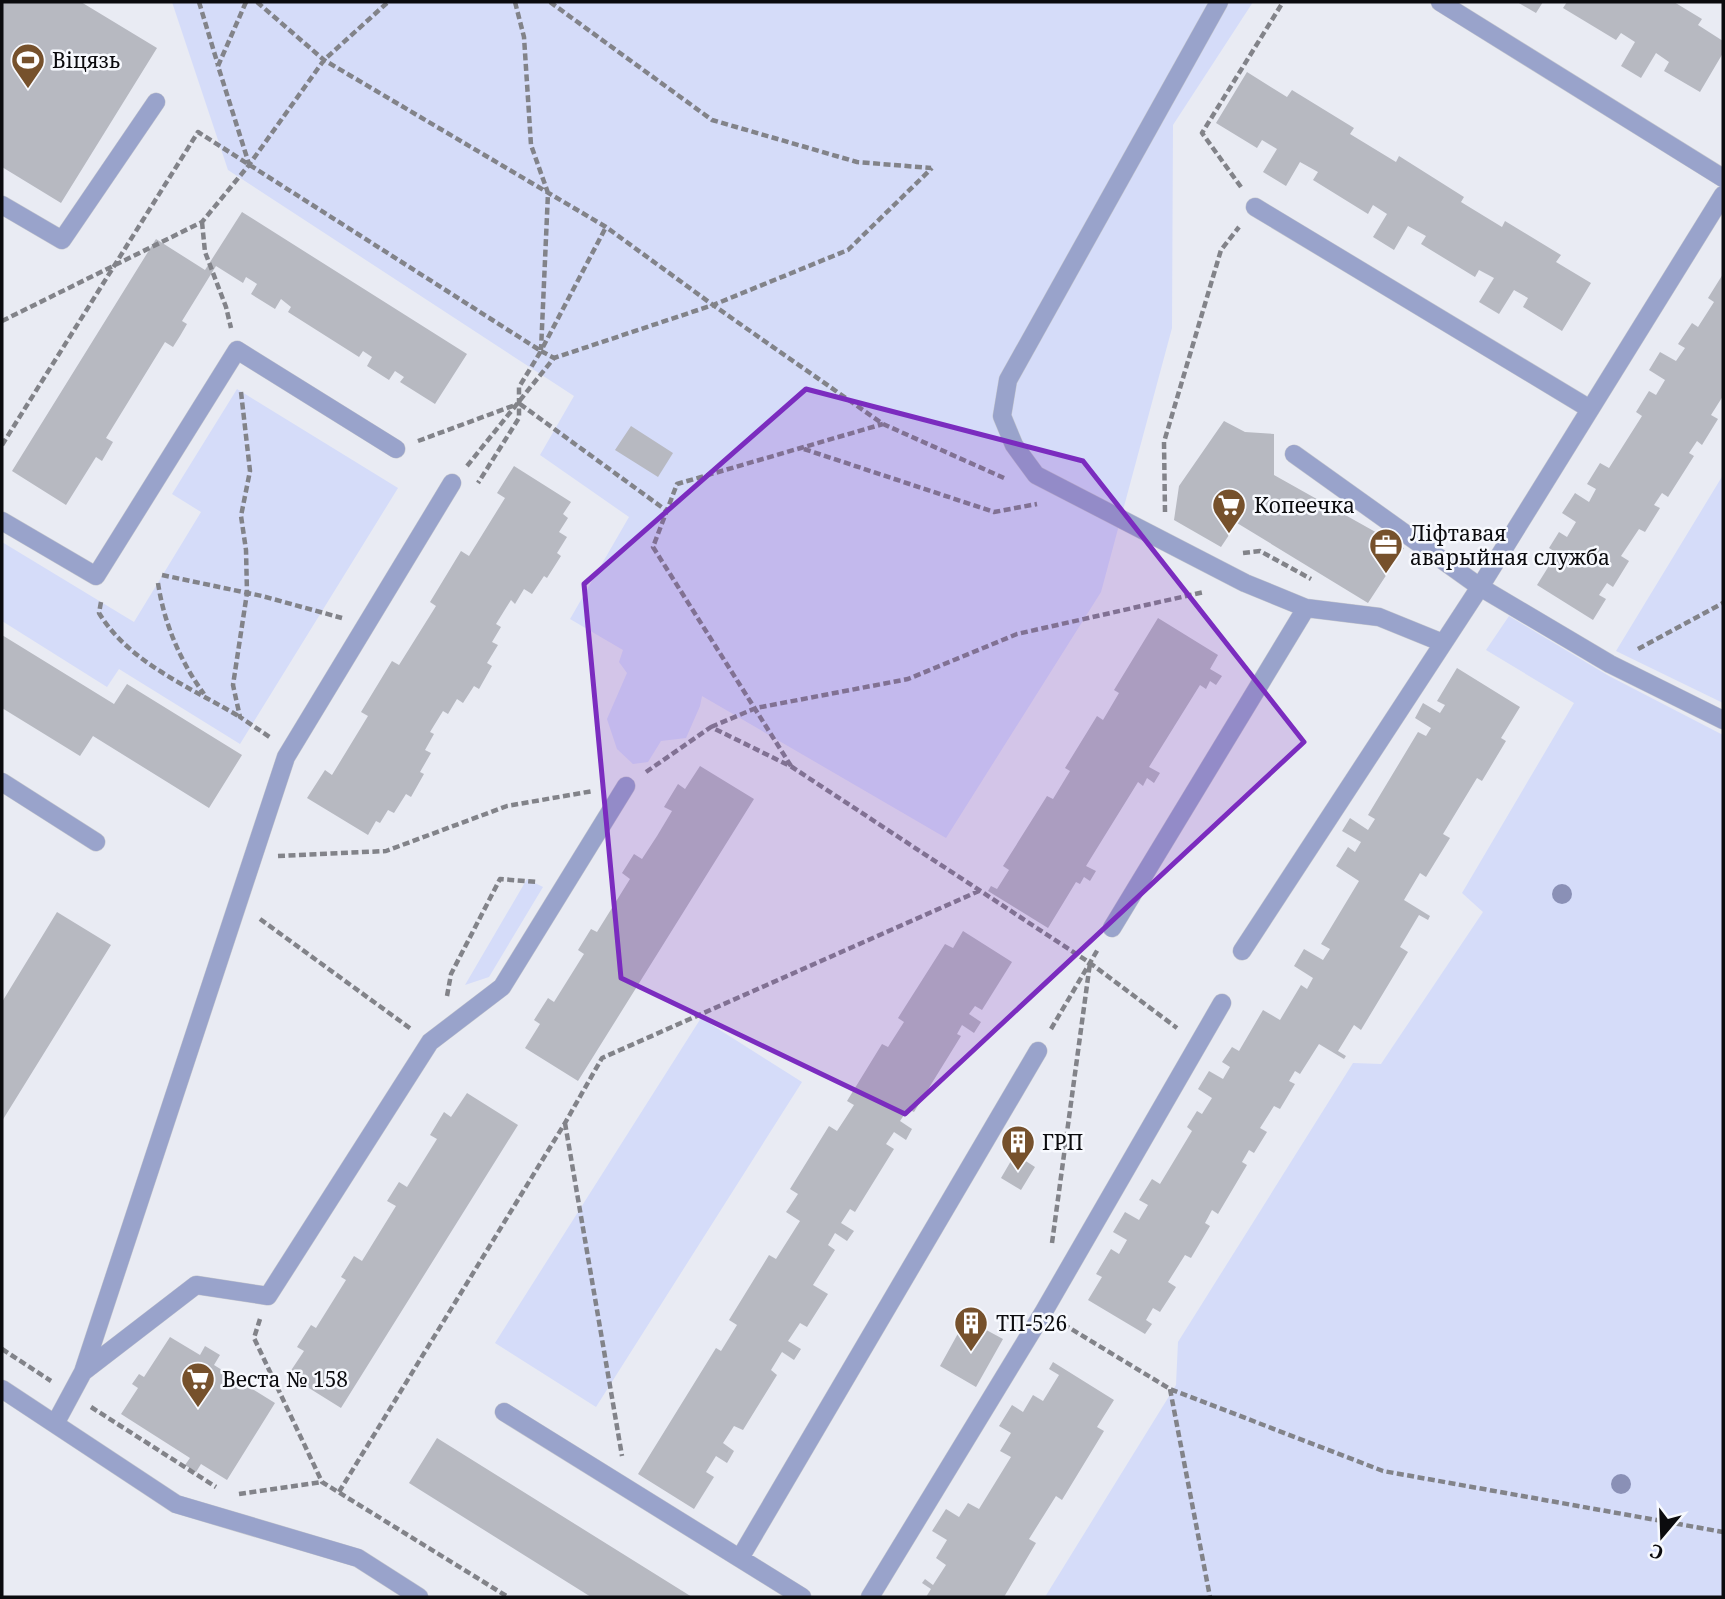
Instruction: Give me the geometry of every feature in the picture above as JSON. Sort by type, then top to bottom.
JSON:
[{"type":"lane","points":[[1219,2],[1008,380],[1002,416],[1014,445],[1036,475],[1245,583],[1306,608],[1378,617],[1443,643]]},
{"type":"lane","points":[[1440,2],[1723,178]]},
{"type":"lane","points":[[2,205],[62,240],[156,102]]},
{"type":"lane","points":[[1242,951],[1480,587],[1723,195]]},
{"type":"lane","points":[[1255,207],[1590,410]]},
{"type":"lane","points":[[2,521],[96,576],[237,350],[396,449]]},
{"type":"lane","points":[[1294,454],[1480,587],[1610,664],[1723,720]]},
{"type":"lane","points":[[55,1424],[83,1372],[286,757],[452,483]]},
{"type":"lane","points":[[1112,928],[1306,608]]},
{"type":"lane","points":[[2,782],[96,842]]},
{"type":"lane","points":[[83,1372],[196,1284],[268,1296],[435,1038],[502,987],[626,786]]},
{"type":"lane","points":[[870,1597],[1043,1313],[1222,1003]]},
{"type":"lane","points":[[740,1558],[1038,1051]]},
{"type":"lane","points":[[2,1389],[176,1504],[358,1558],[419,1597]]},
{"type":"lane","points":[[504,1412],[802,1597]]},
{"type":"path","points":[[199,2],[249,165]]},
{"type":"path","points":[[218,65],[246,2]]},
{"type":"path","points":[[257,2],[324,60],[606,227],[883,424],[1006,479]]},
{"type":"path","points":[[2,321],[202,222],[249,165],[324,60],[388,2]]},
{"type":"path","points":[[514,2],[524,37],[531,145],[548,193],[541,351]]},
{"type":"path","points":[[452,483],[554,358],[713,305],[848,250],[932,168],[857,162],[712,120],[550,2]]},
{"type":"path","points":[[1165,521],[1164,442],[1221,250],[1255,207],[1202,132],[1283,2]]},
{"type":"path","points":[[2,445],[198,132],[554,358]]},
{"type":"path","points":[[202,222],[205,252],[226,307],[237,350],[250,471],[241,516],[246,550],[247,593],[233,685],[240,717]]},
{"type":"path","points":[[475,489],[519,418],[519,387],[541,351],[606,227]]},
{"type":"path","points":[[396,449],[519,403]]},
{"type":"path","points":[[519,403],[667,511]]},
{"type":"path","points":[[792,766],[653,547],[677,484],[883,424]]},
{"type":"path","points":[[802,448],[994,512],[1043,503]]},
{"type":"path","points":[[162,575],[247,593],[366,625]]},
{"type":"path","points":[[158,583],[162,609],[177,648],[195,682],[207,697]]},
{"type":"path","points":[[254,855],[291,857],[386,851],[507,806],[626,786],[711,727],[756,708],[908,679],[1017,634],[1245,583]]},
{"type":"path","points":[[101,603],[99,613],[105,624],[153,666],[240,717],[290,751]]},
{"type":"path","points":[[1610,664],[1723,603]]},
{"type":"path","points":[[711,727],[792,766],[1090,962],[1198,1044]]},
{"type":"path","points":[[250,912],[435,1038],[451,974],[500,879],[564,885]]},
{"type":"path","points":[[339,1492],[565,1123],[601,1058],[980,891]]},
{"type":"path","points":[[1038,1051],[1112,928]]},
{"type":"path","points":[[1052,1245],[1090,962]]},
{"type":"path","points":[[565,1123],[627,1489]]},
{"type":"path","points":[[268,1296],[254,1338],[321,1482],[508,1597]]},
{"type":"path","points":[[1043,1313],[1170,1389],[1383,1471],[1723,1532]]},
{"type":"path","points":[[2,1349],[219,1489]]},
{"type":"path","points":[[1170,1389],[1210,1597]]},
{"type":"path","points":[[230,1496],[321,1482]]},
{"type":"highlighted area","points":[[806,389],[1083,461],[1304,742],[905,1114],[621,978],[584,584]]},
{"type":"shaded area","points":[[172,2],[1253,2],[1173,125],[1172,328],[1101,592],[946,838],[702,696],[686,738],[661,741],[648,762],[633,764],[617,749],[607,719],[627,673],[619,662],[623,650],[570,619],[629,517],[540,455],[574,396],[228,170]]},
{"type":"shaded area","points":[[237,389],[398,488],[240,744],[119,669],[107,687],[2,621],[2,542],[134,622],[201,512],[172,494]]},
{"type":"shaded area","points":[[1723,475],[1723,703],[1616,651]]},
{"type":"shaded area","points":[[1509,616],[1609,676],[1723,735],[1723,1597],[1045,1597],[1176,1385],[1178,1342],[1353,1063],[1381,1064],[1483,912],[1462,893],[1574,703],[1486,650]]},
{"type":"shaded area","points":[[527,879],[543,887],[489,977],[465,985]]},
{"type":"shaded area","points":[[701,1018],[802,1082],[596,1407],[495,1343]]},
{"type":"building","points":[[2,2],[81,2],[157,48],[61,203],[2,167]]},
{"type":"building","points":[[1517,2],[1543,2],[1536,13]]},
{"type":"building","points":[[1567,2],[1674,2],[1702,19],[1698,25],[1723,41],[1723,53],[1700,92],[1664,71],[1669,62],[1656,53],[1641,78],[1621,66],[1635,42],[1621,33],[1616,40],[1563,8]]},
{"type":"building","points":[[1247,72],[1287,97],[1292,90],[1354,128],[1350,134],[1396,162],[1399,156],[1464,197],[1461,202],[1502,227],[1505,221],[1561,255],[1556,262],[1591,283],[1562,331],[1523,307],[1528,298],[1514,290],[1499,314],[1479,302],[1494,278],[1479,270],[1475,277],[1421,244],[1426,236],[1408,226],[1394,250],[1373,237],[1387,214],[1373,205],[1368,214],[1313,180],[1318,172],[1300,162],[1286,186],[1263,172],[1277,149],[1262,140],[1257,148],[1216,123]]},
{"type":"building","points":[[242,212],[467,354],[435,404],[400,382],[404,377],[395,371],[389,380],[367,366],[372,357],[363,351],[359,357],[288,312],[291,307],[281,299],[275,309],[251,294],[257,284],[246,277],[243,283],[216,266],[182,321],[187,324],[173,347],[165,342],[106,438],[113,442],[102,461],[96,457],[66,505],[12,471],[156,239],[205,270]]},
{"type":"building","points":[[1723,274],[1723,396],[1711,415],[1718,419],[1702,445],[1697,441],[1689,453],[1694,456],[1668,497],[1662,493],[1654,505],[1660,508],[1645,532],[1639,529],[1621,556],[1629,561],[1613,587],[1607,583],[1599,595],[1606,599],[1593,620],[1537,585],[1557,553],[1549,548],[1559,532],[1567,537],[1576,522],[1562,513],[1575,493],[1589,502],[1596,489],[1587,484],[1600,463],[1609,468],[1642,416],[1636,412],[1649,391],[1656,395],[1665,380],[1649,370],[1660,352],[1676,361],[1685,348],[1678,344],[1692,323],[1698,327],[1714,302],[1708,298]]},
{"type":"building","points":[[1224,421],[1245,432],[1274,434],[1274,475],[1404,548],[1368,603],[1237,523],[1221,547],[1174,520],[1179,486]]},
{"type":"building","points":[[631,426],[673,453],[658,477],[615,450]]},
{"type":"building","points":[[514,466],[571,502],[563,514],[568,518],[559,532],[567,537],[557,553],[561,556],[547,578],[544,576],[532,594],[524,589],[515,604],[511,600],[496,624],[501,627],[492,642],[498,645],[487,663],[492,666],[479,689],[474,686],[463,703],[457,699],[448,714],[443,711],[430,732],[434,734],[425,750],[431,753],[420,772],[424,774],[411,797],[406,794],[394,813],[388,810],[380,823],[376,821],[368,835],[307,798],[325,770],[332,775],[368,716],[361,712],[392,661],[399,665],[436,606],[430,602],[461,551],[469,556],[505,498],[497,493]]},
{"type":"building","points":[[1158,618],[1218,655],[1210,669],[1222,676],[1216,685],[1210,681],[1206,689],[1200,685],[1149,767],[1160,773],[1154,783],[1147,778],[1143,786],[1138,782],[1086,866],[1096,871],[1090,881],[1084,877],[1080,884],[1076,882],[1048,928],[988,891],[991,886],[997,889],[1009,870],[1003,866],[1047,796],[1053,799],[1070,771],[1065,768],[1097,716],[1103,720],[1119,693],[1114,690]]},
{"type":"building","points":[[2,635],[114,704],[127,684],[242,755],[209,808],[93,736],[80,756],[2,708]]},
{"type":"building","points":[[1457,668],[1520,707],[1501,738],[1506,741],[1482,781],[1477,778],[1443,834],[1450,838],[1426,877],[1420,873],[1404,900],[1430,916],[1428,920],[1419,915],[1400,947],[1408,952],[1361,1030],[1354,1025],[1338,1051],[1346,1056],[1344,1059],[1319,1044],[1300,1074],[1295,1071],[1289,1081],[1295,1084],[1280,1109],[1274,1106],[1260,1128],[1267,1132],[1254,1153],[1249,1150],[1242,1162],[1247,1165],[1218,1214],[1212,1210],[1205,1223],[1210,1226],[1191,1258],[1185,1255],[1168,1282],[1176,1287],[1160,1312],[1153,1308],[1146,1320],[1152,1324],[1145,1334],[1088,1300],[1102,1277],[1096,1274],[1111,1249],[1119,1254],[1127,1240],[1113,1232],[1125,1212],[1139,1220],[1148,1205],[1139,1200],[1152,1179],[1160,1184],[1192,1131],[1187,1127],[1197,1111],[1202,1114],[1212,1098],[1198,1089],[1209,1071],[1223,1079],[1230,1067],[1222,1062],[1232,1047],[1239,1051],[1263,1010],[1280,1020],[1301,985],[1307,989],[1313,978],[1294,966],[1304,949],[1323,960],[1330,949],[1321,944],[1359,881],[1336,866],[1348,847],[1355,852],[1361,842],[1342,831],[1350,818],[1368,830],[1375,819],[1368,815],[1418,732],[1426,736],[1431,728],[1415,718],[1423,703],[1440,713],[1445,705],[1437,701]]},
{"type":"building","points":[[700,766],[754,799],[578,1081],[525,1048],[540,1024],[534,1020],[548,998],[554,1002],[584,954],[578,950],[591,929],[597,932],[630,879],[622,873],[634,854],[642,859],[657,836],[672,811],[664,807],[678,784],[685,789]]},
{"type":"building","points":[[57,912],[111,945],[2,1121],[2,1002]]},
{"type":"building","points":[[963,931],[1012,962],[982,1010],[975,1006],[969,1014],[981,1022],[974,1033],[962,1025],[957,1034],[961,1036],[914,1112],[908,1109],[900,1121],[912,1129],[906,1140],[894,1132],[886,1144],[894,1149],[855,1212],[850,1209],[841,1223],[854,1231],[847,1241],[835,1233],[828,1245],[835,1250],[813,1285],[828,1294],[807,1327],[800,1323],[788,1341],[801,1349],[794,1360],[782,1352],[771,1370],[777,1375],[743,1430],[734,1426],[723,1443],[734,1451],[727,1463],[716,1456],[706,1472],[714,1477],[694,1509],[638,1474],[716,1348],[721,1351],[737,1325],[729,1320],[769,1255],[776,1259],[800,1221],[786,1212],[798,1194],[790,1189],[829,1126],[837,1131],[854,1105],[847,1101],[882,1044],[888,1047],[904,1022],[898,1018],[945,944],[953,948]]},
{"type":"building","points":[[467,1093],[518,1125],[341,1408],[288,1375],[304,1351],[297,1347],[311,1325],[316,1328],[346,1280],[341,1277],[354,1256],[362,1261],[396,1206],[387,1201],[399,1182],[407,1187],[437,1139],[430,1135],[444,1112],[451,1117]]},
{"type":"building","name":"ГРП","points":[[1015,1154],[1035,1167],[1021,1190],[1001,1178]]},
{"type":"building","name":"ТП-526","points":[[966,1319],[1003,1339],[976,1387],[940,1366]]},
{"type":"building","name":"Веста № 158","points":[[170,1337],[200,1355],[205,1346],[220,1355],[214,1365],[275,1403],[227,1480],[201,1464],[196,1472],[185,1465],[190,1458],[121,1414],[138,1388],[132,1384],[139,1374],[144,1377]]},
{"type":"building","points":[[1053,1362],[1114,1400],[1097,1427],[1104,1431],[1062,1500],[1056,1496],[1029,1539],[1036,1543],[1004,1597],[926,1597],[931,1589],[922,1583],[925,1579],[933,1585],[946,1565],[936,1558],[947,1540],[932,1531],[946,1509],[959,1517],[968,1503],[979,1509],[1011,1457],[1000,1451],[1011,1433],[999,1426],[1012,1405],[1023,1412],[1033,1395],[1043,1401],[1059,1375],[1049,1369]]},
{"type":"building","points":[[437,1438],[692,1597],[591,1597],[409,1483]]},
{"type":"place","name":"Віцязь","points":[[28,90]]},
{"type":"place","name":"Копеечка","points":[[1229,535]]},
{"type":"place","name":"Ліфтавая аварыйная служба","points":[[1386,575]]},
{"type":"place","name":"ГРП","points":[[1018,1172]]},
{"type":"place","name":"ТП-526","points":[[971,1353]]},
{"type":"place","name":"Веста № 158","points":[[198,1409]]}]
